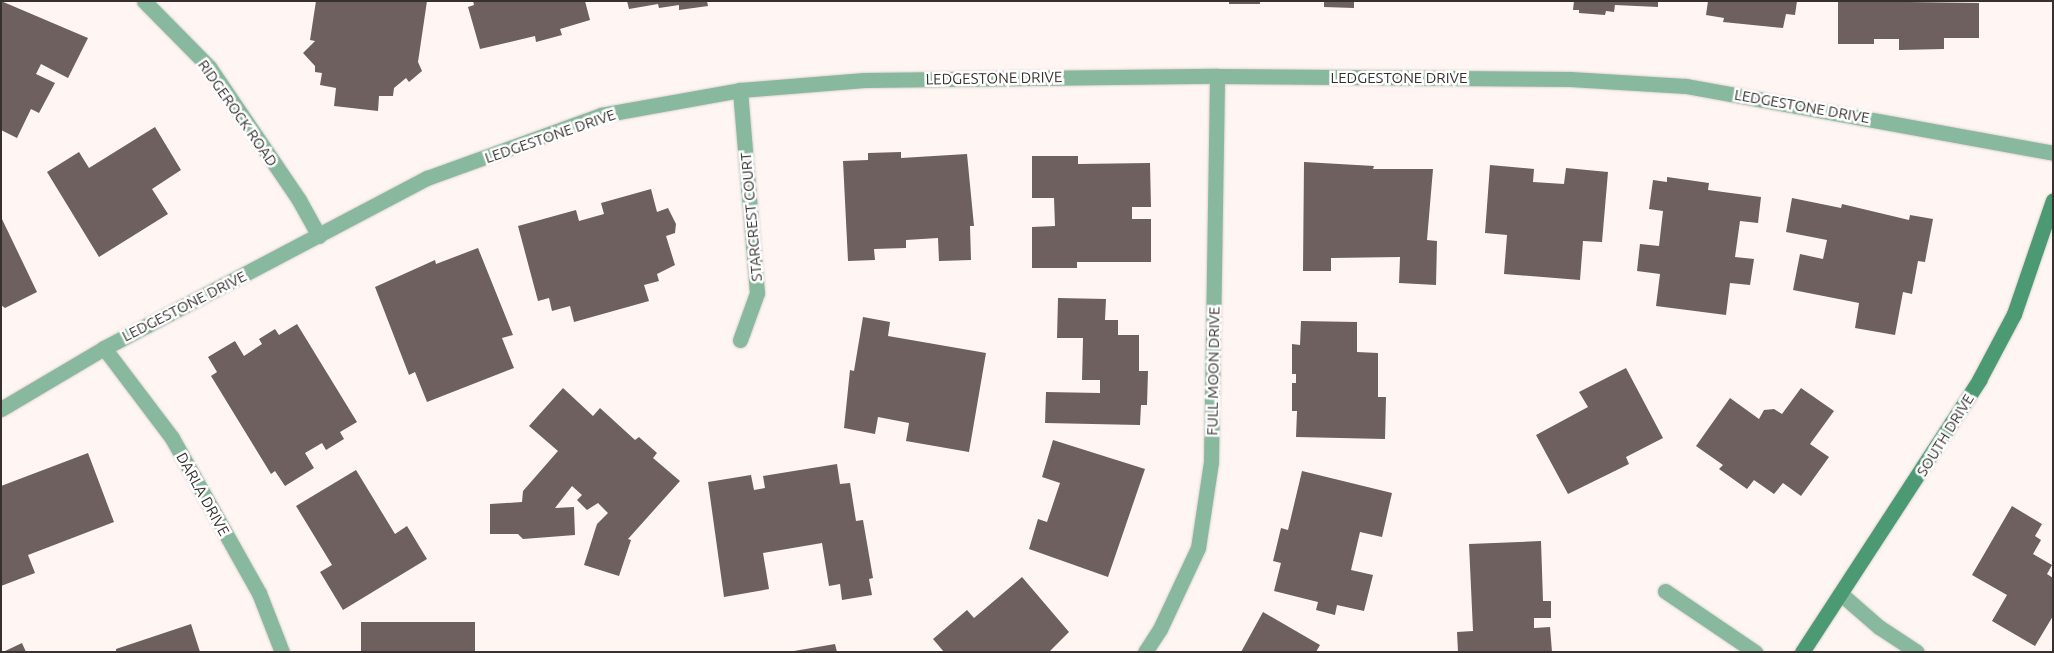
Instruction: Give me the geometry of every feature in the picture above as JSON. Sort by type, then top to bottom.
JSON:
[{"type":"street","name":"RIDGEROCK ROAD","points":[[144,1],[209,67],[299,200],[319,236]]},
{"type":"street","name":"LEDGESTONE DRIVE","points":[[1,409],[104,348],[427,178],[601,116],[740,90],[865,80],[1217,76],[1570,79],[1686,86],[2053,153]]},
{"type":"street","name":"FULL MOON DRIVE","points":[[1145,652],[1160,629],[1198,548],[1211,462],[1217,76]]},
{"type":"street","name":"STARCREST COURT","points":[[740,90],[757,293],[740,340]]},
{"type":"street","name":"SOUTH DRIVE","points":[[1802,652],[1979,380],[2014,314],[2053,200]]},
{"type":"street","name":"DARLA DRIVE","points":[[104,348],[172,438],[259,593],[282,652]]},
{"type":"street","points":[[1665,590],[1756,652]]},
{"type":"street","points":[[1841,594],[1879,627],[1917,652]]},
{"type":"building","points":[[1,1],[88,38],[68,78],[41,64],[36,74],[55,83],[39,113],[31,109],[17,138],[1,130]]},
{"type":"building","points":[[316,1],[427,1],[418,62],[422,71],[409,82],[406,78],[394,88],[393,96],[379,96],[378,111],[334,106],[336,88],[320,85],[322,73],[315,72],[315,66],[303,53],[315,41],[310,40]]},
{"type":"building","points":[[473,1],[585,1],[590,20],[560,29],[562,35],[536,42],[535,36],[480,49],[468,7],[474,5]]},
{"type":"building","points":[[627,1],[707,1],[708,6],[679,10],[679,5],[659,8],[658,4],[629,9]]},
{"type":"building","points":[[1229,1],[1260,1],[1260,4],[1229,4]]},
{"type":"building","points":[[1324,1],[1354,1],[1354,8],[1324,7]]},
{"type":"building","points":[[1574,1],[1658,1],[1658,7],[1615,5],[1614,12],[1606,11],[1605,15],[1579,13],[1579,10],[1573,10]]},
{"type":"building","points":[[1708,1],[1797,1],[1795,15],[1786,14],[1783,28],[1723,22],[1724,18],[1706,15]]},
{"type":"building","points":[[1838,1],[1979,3],[1979,38],[1944,38],[1944,49],[1899,50],[1899,39],[1874,39],[1874,44],[1838,44]]},
{"type":"building","points":[[155,127],[181,170],[152,189],[168,214],[99,257],[47,172],[79,152],[89,168]]},
{"type":"building","points":[[901,152],[901,158],[967,154],[974,226],[970,226],[971,260],[939,261],[938,238],[906,240],[906,248],[874,249],[875,260],[848,261],[843,161],[868,160],[868,153]]},
{"type":"building","points":[[1032,156],[1078,156],[1078,164],[1150,163],[1151,207],[1132,207],[1132,219],[1151,219],[1151,262],[1077,262],[1077,268],[1032,268],[1032,227],[1055,226],[1054,198],[1032,198]]},
{"type":"building","points":[[1304,162],[1374,166],[1373,169],[1433,169],[1427,240],[1437,241],[1436,285],[1399,283],[1400,257],[1331,258],[1331,271],[1303,271]]},
{"type":"building","points":[[1490,165],[1534,169],[1533,182],[1564,184],[1566,168],[1608,172],[1602,242],[1583,241],[1580,280],[1504,274],[1507,235],[1485,233]]},
{"type":"building","points":[[1667,177],[1709,183],[1708,190],[1761,197],[1758,223],[1740,221],[1735,257],[1754,259],[1750,285],[1730,283],[1726,315],[1656,306],[1660,274],[1637,271],[1640,244],[1659,246],[1663,211],[1649,209],[1653,180],[1667,182]]},
{"type":"building","points":[[651,189],[657,212],[668,208],[676,224],[675,233],[666,236],[675,265],[657,274],[659,281],[644,285],[649,301],[574,322],[570,306],[552,311],[549,298],[538,301],[518,226],[576,210],[579,221],[604,214],[601,203]]},
{"type":"building","points":[[1792,198],[1841,208],[1842,204],[1909,220],[1910,215],[1933,219],[1925,262],[1918,261],[1912,294],[1903,292],[1895,335],[1855,328],[1859,303],[1793,290],[1800,254],[1823,259],[1827,240],[1786,232]]},
{"type":"building","points":[[1,217],[37,292],[5,308],[1,305]]},
{"type":"building","points":[[478,248],[513,335],[502,338],[514,368],[427,402],[415,372],[409,375],[375,287],[435,260],[436,264]]},
{"type":"building","points":[[1058,298],[1106,299],[1105,320],[1118,320],[1118,335],[1139,335],[1139,371],[1148,371],[1147,405],[1141,405],[1140,425],[1045,423],[1046,392],[1100,393],[1100,380],[1082,380],[1083,338],[1057,338]]},
{"type":"building","points":[[863,317],[890,322],[888,336],[986,353],[969,452],[906,441],[909,423],[878,417],[875,434],[844,428],[850,370],[854,371]]},
{"type":"building","points":[[1301,321],[1357,322],[1357,352],[1378,353],[1378,397],[1386,397],[1385,439],[1296,437],[1297,411],[1292,411],[1292,383],[1296,383],[1296,374],[1292,374],[1292,344],[1300,345]]},
{"type":"building","points":[[297,324],[357,422],[340,432],[344,439],[326,450],[322,443],[305,453],[314,468],[285,486],[275,471],[271,474],[211,376],[217,372],[208,357],[235,341],[244,356],[262,344],[259,339],[275,329],[279,335]]},
{"type":"building","points":[[1626,368],[1663,438],[1626,457],[1629,464],[1568,494],[1536,435],[1588,407],[1579,392]]},
{"type":"building","points":[[563,388],[593,416],[600,408],[635,440],[639,437],[657,453],[653,458],[680,481],[628,539],[631,540],[619,576],[584,565],[597,524],[608,513],[598,503],[587,510],[577,500],[582,495],[572,486],[555,508],[574,507],[575,535],[523,539],[518,534],[490,534],[490,504],[522,502],[523,491],[558,451],[529,426]]},
{"type":"building","points":[[1801,388],[1834,411],[1810,444],[1829,457],[1801,496],[1783,483],[1774,494],[1754,480],[1747,489],[1719,469],[1723,465],[1696,446],[1730,398],[1759,419],[1764,410],[1774,409],[1782,414]]},
{"type":"building","points":[[1053,440],[1145,469],[1108,577],[1029,549],[1038,519],[1047,522],[1060,483],[1042,477]]},
{"type":"building","points":[[88,453],[114,522],[28,555],[35,573],[1,586],[1,486]]},
{"type":"building","points":[[837,464],[840,484],[850,483],[856,521],[863,520],[873,578],[869,579],[872,595],[842,600],[840,584],[829,586],[822,543],[763,553],[769,589],[724,597],[708,482],[751,475],[754,490],[765,488],[763,476]]},
{"type":"building","points":[[356,470],[395,534],[407,526],[427,559],[343,610],[320,572],[332,565],[296,506]]},
{"type":"building","points":[[1302,471],[1392,493],[1382,537],[1360,532],[1351,570],[1373,575],[1364,611],[1337,605],[1335,615],[1316,610],[1318,602],[1274,591],[1281,563],[1273,561],[1281,528],[1288,530]]},
{"type":"building","points":[[2012,506],[2042,524],[2035,536],[2041,540],[2033,554],[2052,565],[2047,574],[2053,578],[2053,616],[2035,646],[1992,621],[2007,595],[1972,575]]},
{"type":"building","points":[[1541,541],[1543,601],[1551,601],[1551,618],[1534,618],[1534,628],[1550,627],[1552,652],[1458,652],[1457,632],[1473,631],[1469,544]]},
{"type":"building","points":[[1022,577],[1069,632],[1049,652],[944,652],[933,639],[967,610],[974,618]]},
{"type":"building","points":[[1263,612],[1320,645],[1316,652],[1241,652]]},
{"type":"building","points":[[361,622],[475,622],[475,652],[361,652]]},
{"type":"building","points":[[191,624],[200,652],[116,652],[116,649]]},
{"type":"building","points":[[22,643],[26,652],[3,652]]},
{"type":"building","points":[[835,644],[837,652],[794,652],[794,651]]}]
